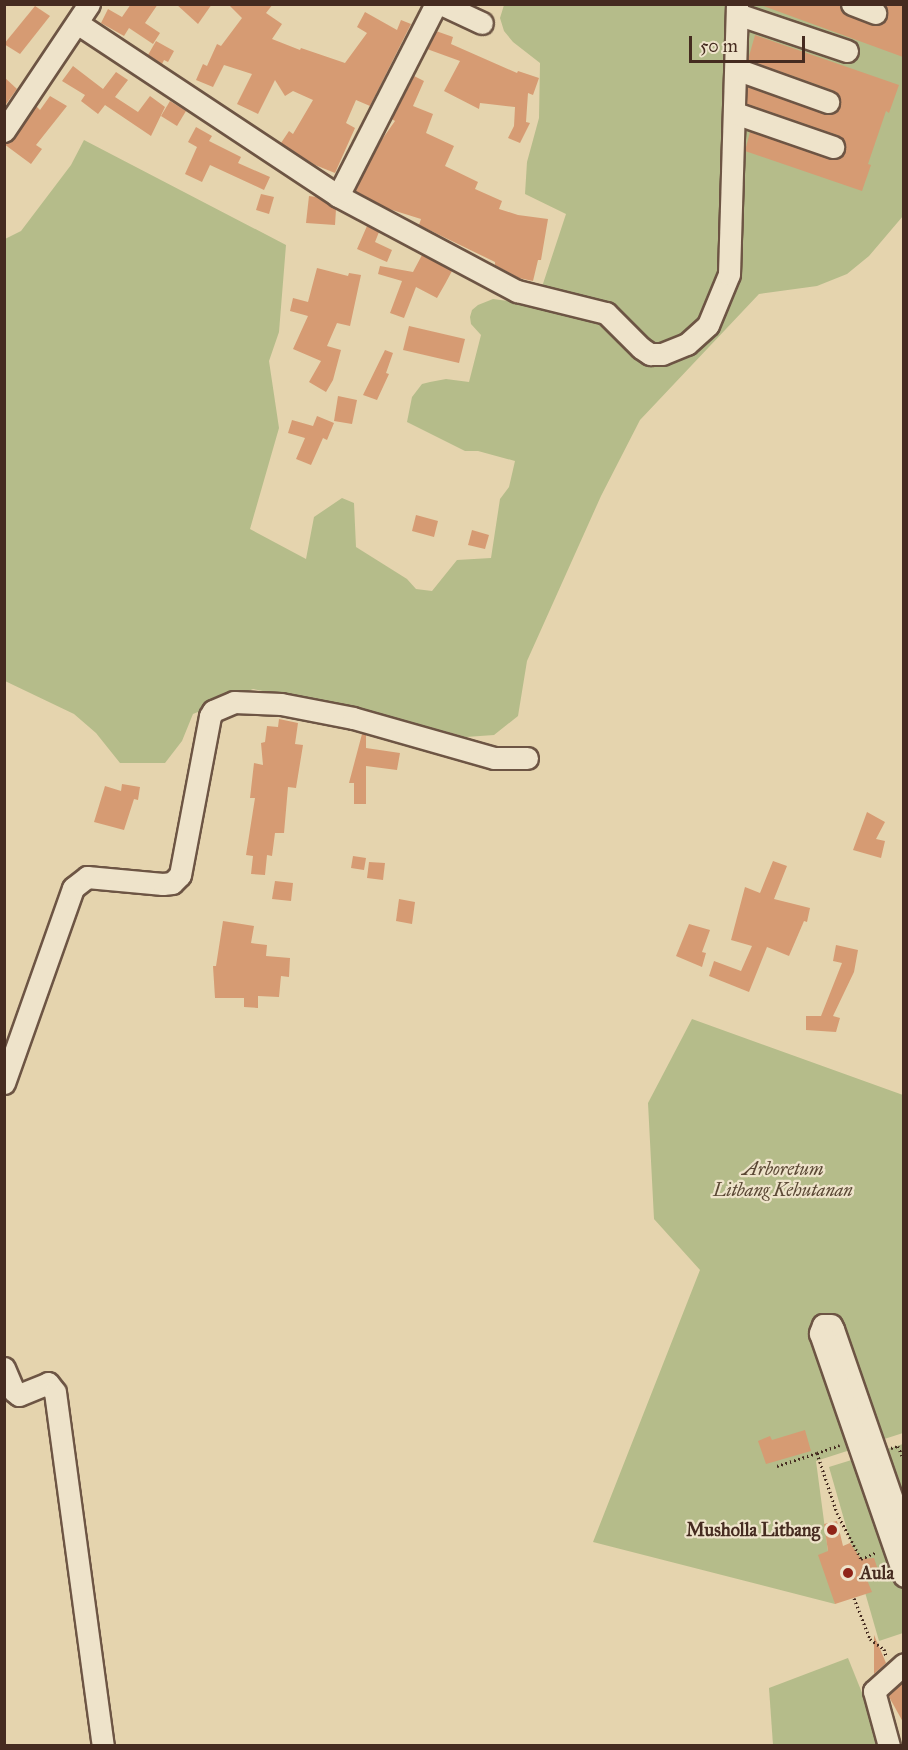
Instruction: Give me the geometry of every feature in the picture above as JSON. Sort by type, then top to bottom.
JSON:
[{"type":"street","points":[[4,131],[89,4]]},
{"type":"street","points":[[338,196],[436,4]]},
{"type":"street","points":[[441,4],[482,22]]},
{"type":"street","points":[[852,4],[875,13]]},
{"type":"street","points":[[77,23],[338,196],[517,291],[606,313],[650,354],[676,350],[697,337],[713,316],[729,274],[737,9],[847,51]]},
{"type":"street","points":[[736,69],[828,102]]},
{"type":"street","points":[[735,113],[833,147]]},
{"type":"street","points":[[4,1083],[73,888],[87,877],[163,884],[172,883],[180,875],[210,716],[213,711],[234,702],[281,704],[353,718],[494,758],[527,758]]},
{"type":"street","points":[[4,1368],[14,1391],[19,1395],[48,1383],[55,1392],[102,1746]]},
{"type":"street","points":[[864,1446],[898,1539],[903,1576]]},
{"type":"street","points":[[889,1746],[874,1691],[897,1670]]},
{"type":"path","points":[[777,1466],[817,1453],[864,1446]]},
{"type":"path","points":[[897,1446],[903,1460]]},
{"type":"path","points":[[817,1453],[837,1513],[861,1559],[898,1539]]},
{"type":"path","points":[[855,1598],[870,1639],[884,1649],[897,1670]]},
{"type":"green space","points":[[504,5],[903,5],[903,216],[869,256],[847,274],[817,286],[759,294],[640,420],[601,496],[527,661],[518,716],[494,735],[466,737],[389,716],[253,689],[193,714],[182,741],[165,763],[120,763],[96,733],[74,714],[5,681],[5,239],[21,231],[71,165],[84,140],[286,245],[279,332],[269,361],[279,428],[250,529],[306,559],[314,517],[342,498],[354,503],[356,547],[407,579],[416,589],[432,591],[457,560],[491,558],[500,499],[509,487],[515,461],[478,451],[465,451],[407,422],[412,397],[422,384],[446,379],[469,382],[481,335],[471,324],[470,317],[472,310],[478,305],[493,299],[536,305],[566,214],[525,194],[527,162],[539,118],[540,63],[513,42],[504,31],[500,18]]},
{"type":"green space","name":"Arboretum Litbang Kehutanan","points":[[692,1019],[903,1095],[903,1433],[816,1461],[835,1604],[593,1542],[700,1270],[654,1219],[648,1103]]},
{"type":"green space","points":[[903,1444],[903,1633],[879,1641],[829,1467]]},
{"type":"green space","points":[[848,1658],[883,1745],[773,1745],[769,1688]]},
{"type":"building","points":[[131,4],[158,4],[145,23],[160,33],[153,44],[129,28],[124,36],[101,23],[108,9],[122,17]]},
{"type":"building","points":[[176,4],[212,4],[198,24]]},
{"type":"building","points":[[228,4],[273,4],[266,13],[282,24],[272,39],[345,63],[367,33],[357,27],[365,12],[397,30],[401,20],[411,24],[370,106],[356,100],[346,123],[355,128],[335,173],[315,165],[281,143],[289,131],[293,134],[313,100],[293,91],[285,96],[275,80],[258,114],[237,104],[252,74],[224,65],[213,87],[196,80],[203,64],[207,66],[217,44],[221,46],[242,18]]},
{"type":"building","points":[[758,4],[839,4],[847,16],[876,26],[887,17],[884,4],[903,4],[903,57]]},
{"type":"building","points":[[35,6],[50,16],[20,54],[4,44]]},
{"type":"building","points":[[436,31],[453,37],[451,44],[517,73],[518,71],[539,78],[533,95],[528,93],[526,122],[530,123],[520,143],[508,138],[514,126],[515,107],[480,103],[479,109],[444,91],[460,61],[427,49]]},
{"type":"building","points":[[755,35],[899,85],[889,113],[886,111],[868,164],[871,165],[862,191],[745,151],[750,132],[829,159],[841,157],[845,151],[843,139],[837,135],[747,104],[747,87],[824,114],[836,112],[840,106],[838,94],[832,90],[748,60]]},
{"type":"building","points":[[156,41],[174,51],[168,62],[164,60],[162,64],[148,55]]},
{"type":"building","points":[[73,66],[103,89],[116,72],[128,80],[115,97],[138,112],[150,96],[165,107],[151,136],[105,105],[98,114],[81,101],[85,95],[62,81]]},
{"type":"building","points":[[414,76],[424,81],[413,106],[433,114],[426,133],[454,146],[445,166],[478,182],[475,189],[502,201],[499,209],[518,215],[548,219],[541,260],[538,260],[533,281],[519,278],[495,265],[495,262],[419,225],[421,219],[389,209],[355,191],[378,145],[395,121],[392,119]]},
{"type":"building","points":[[4,77],[17,89],[4,107]]},
{"type":"building","points":[[50,96],[67,106],[36,145],[42,149],[31,164],[4,144],[14,139],[36,106],[40,110]]},
{"type":"building","points":[[170,101],[186,111],[177,126],[161,116]]},
{"type":"building","points":[[196,127],[212,136],[209,141],[241,157],[238,163],[270,177],[264,190],[210,165],[202,182],[185,174],[197,147],[188,142]]},
{"type":"building","points":[[261,194],[274,197],[269,214],[256,210]]},
{"type":"building","points":[[309,196],[316,197],[336,209],[335,225],[306,223]]},
{"type":"building","points":[[367,226],[379,232],[375,242],[392,250],[387,262],[357,249]]},
{"type":"building","points":[[422,255],[452,271],[445,284],[437,298],[416,287],[404,318],[390,313],[402,281],[378,274],[380,266],[413,272]]},
{"type":"building","points":[[317,268],[348,276],[349,273],[361,275],[350,326],[337,323],[327,346],[341,350],[333,380],[326,392],[309,382],[321,361],[293,349],[308,316],[290,311],[293,298],[308,302]]},
{"type":"building","points":[[409,326],[465,339],[459,363],[403,350]]},
{"type":"building","points":[[385,350],[393,353],[386,373],[389,374],[377,400],[363,395]]},
{"type":"building","points":[[338,396],[357,400],[352,424],[334,421]]},
{"type":"building","points":[[317,416],[334,423],[327,440],[323,438],[311,465],[296,459],[305,438],[288,433],[292,420],[313,426]]},
{"type":"building","points":[[416,515],[438,521],[434,537],[412,531]]},
{"type":"building","points":[[472,530],[489,535],[485,549],[468,545]]},
{"type":"building","points":[[279,719],[298,723],[295,744],[303,745],[296,788],[288,787],[284,833],[275,833],[272,856],[267,855],[265,875],[251,874],[253,856],[246,855],[255,798],[250,798],[254,763],[263,765],[261,743],[265,742],[267,726],[278,727]]},
{"type":"building","points":[[362,734],[366,735],[366,748],[400,753],[397,770],[366,766],[366,804],[354,804],[354,783],[349,783]]},
{"type":"building","points":[[122,784],[140,787],[138,800],[134,799],[124,830],[94,822],[105,786],[121,791]]},
{"type":"building","points":[[867,812],[885,822],[876,839],[885,841],[881,858],[853,850]]},
{"type":"building","points":[[353,856],[366,858],[364,870],[351,868]]},
{"type":"building","points":[[773,861],[787,866],[774,899],[810,908],[807,922],[804,921],[789,956],[767,947],[749,992],[709,976],[714,961],[741,971],[752,946],[731,940],[745,887],[760,893]]},
{"type":"building","points":[[369,862],[385,863],[383,880],[367,878]]},
{"type":"building","points":[[275,881],[293,883],[291,901],[272,899]]},
{"type":"building","points":[[399,899],[415,902],[412,924],[396,921]]},
{"type":"building","points":[[223,921],[254,926],[251,943],[267,945],[266,956],[290,958],[289,977],[281,976],[279,997],[258,996],[258,1008],[244,1007],[244,998],[215,998],[213,966],[216,966]]},
{"type":"building","points":[[689,924],[710,930],[702,952],[706,953],[702,967],[676,956]]},
{"type":"building","points":[[836,945],[858,950],[854,972],[833,1016],[840,1018],[836,1032],[806,1030],[806,1016],[821,1016],[842,963],[833,961]]},
{"type":"building","points":[[805,1430],[811,1451],[766,1464],[758,1441],[770,1436],[772,1440]]},
{"type":"building","name":"Aula","points":[[837,1521],[843,1546],[850,1543],[861,1559],[874,1558],[878,1570],[865,1575],[872,1592],[835,1604],[818,1555],[828,1551],[824,1524]]},
{"type":"building","points":[[874,1635],[886,1663],[874,1674]]},
{"type":"building","points":[[903,1682],[903,1722],[888,1695]]},
{"type":"place","name":"Musholla Litbang","points":[[832,1530]]},
{"type":"place","name":"Aula","points":[[848,1573]]}]
